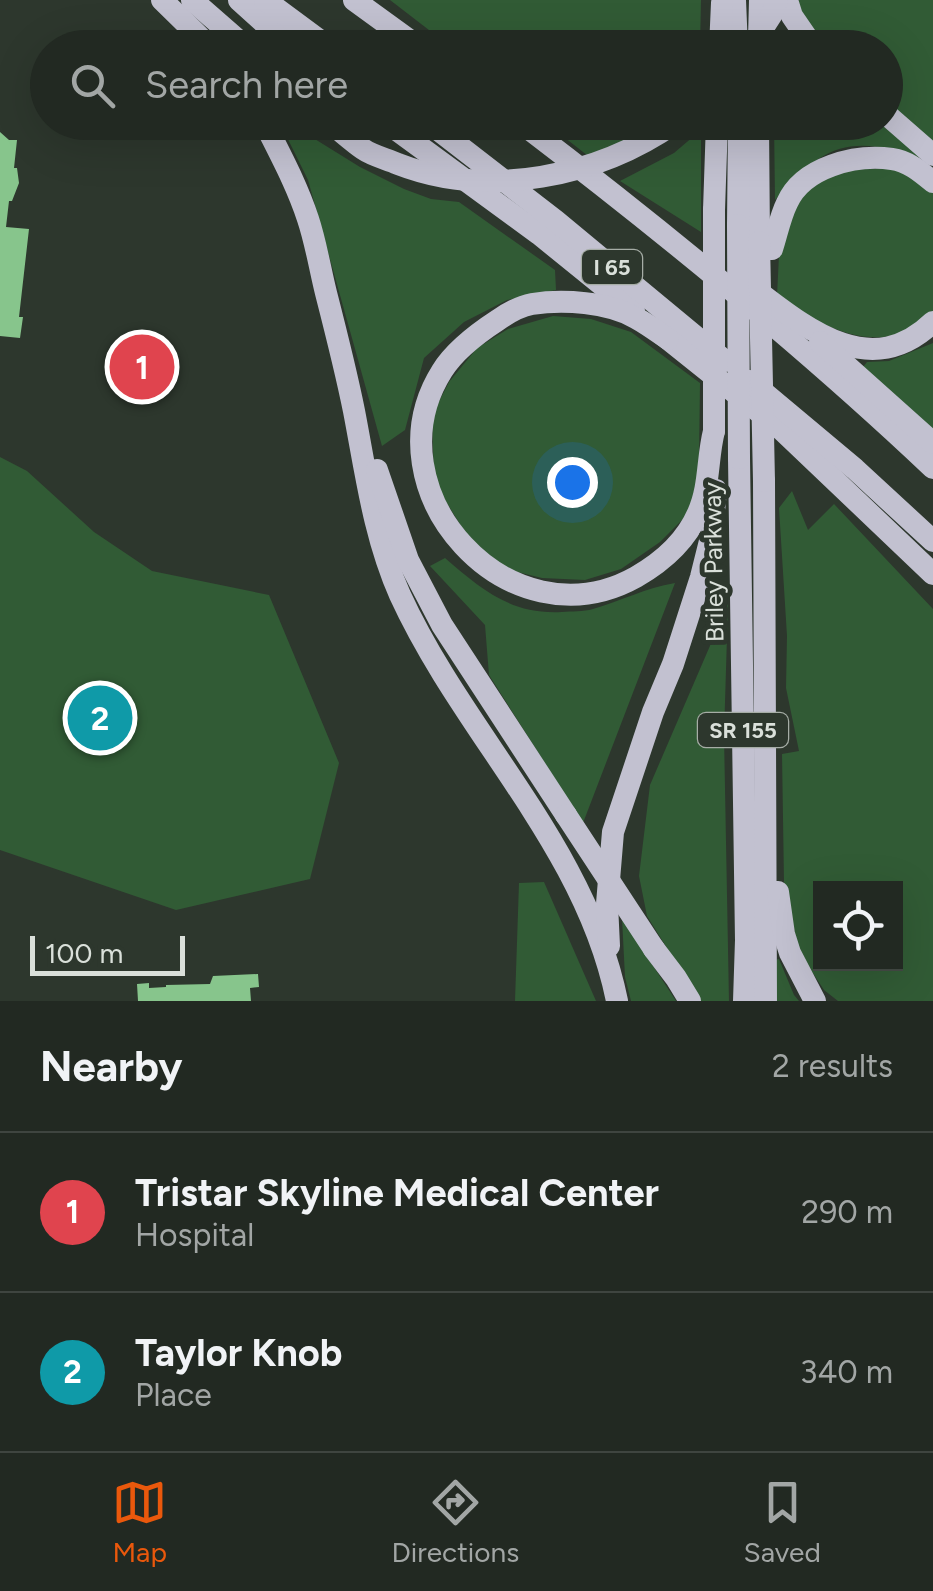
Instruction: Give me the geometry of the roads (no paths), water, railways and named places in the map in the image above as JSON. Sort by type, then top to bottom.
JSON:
[{"type":"highway","points":[[162,0],[193,30]]},
{"type":"highway","points":[[192,0],[226,30]]},
{"type":"highway","points":[[239,0],[272,30]]},
{"type":"highway","points":[[265,0],[306,30]]},
{"type":"highway","points":[[354,0],[395,30]]},
{"type":"highway","points":[[721,30],[722,0]]},
{"type":"highway","points":[[735,0],[736,30]]},
{"type":"highway","points":[[759,30],[760,0]]},
{"type":"highway","points":[[762,30],[777,0]]},
{"type":"highway","points":[[786,0],[802,30]]},
{"type":"highway","points":[[903,129],[933,155]]},
{"type":"highway","points":[[273,140],[308,219],[350,391],[381,544],[400,594],[434,659],[551,838],[588,909],[610,966]]},
{"type":"highway","points":[[352,140],[365,150],[444,178],[517,180],[610,159],[648,140]]},
{"type":"highway","points":[[411,140],[539,234],[784,431],[933,574]]},
{"type":"highway","name":"I 65","points":[[451,140],[556,221],[855,468],[933,540]]},
{"type":"highway","name":"I 65","points":[[544,140],[609,190],[876,414],[933,468]]},
{"type":"highway","points":[[617,1001],[610,966],[607,904],[613,832],[673,664],[712,532],[716,140]]},
{"type":"highway","name":"Briley Parkway","points":[[739,140],[744,1001]]},
{"type":"highway","points":[[759,140],[766,246]]},
{"type":"highway","points":[[766,246],[787,200],[806,178],[838,163],[894,159],[933,182]]},
{"type":"highway","points":[[609,190],[683,235],[815,333],[842,345],[869,350],[896,345],[921,334],[933,322]]},
{"type":"highway","name":"Briley Parkway","points":[[766,246],[762,346],[766,1001]]},
{"type":"highway","points":[[668,339],[634,316],[610,308],[557,302],[528,304],[479,333],[444,367],[425,407],[420,432],[422,456],[437,508],[460,542],[506,581],[547,593],[575,594],[623,584],[651,568],[688,532],[706,488],[714,431]]},
{"type":"highway","points":[[783,310],[933,443]]},
{"type":"highway","points":[[350,391],[408,560],[442,625],[690,1001]]},
{"type":"highway","points":[[765,790],[784,934],[815,1001]]},
{"type":"place","name":"Tristar Skyline Medical Center","points":[[142,367]]},
{"type":"place","name":"Taylor Knob","points":[[100,718]]}]
